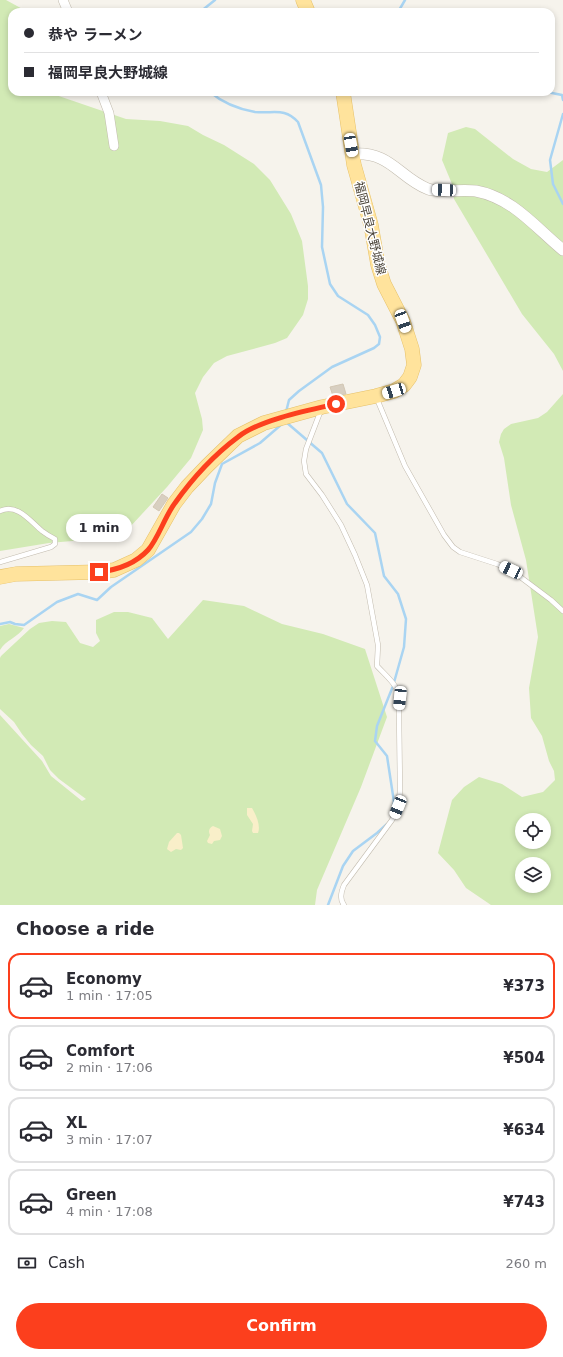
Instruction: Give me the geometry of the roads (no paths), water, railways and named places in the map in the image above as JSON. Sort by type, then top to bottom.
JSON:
[{"type":"main road","name":"福岡早良大野城線","points":[[0,577],[16,574],[99,572],[114,570],[136,560],[148,550],[174,504],[187,487],[238,436],[264,423],[322,407],[376,396],[394,391],[404,385],[413,371],[414,357],[410,338],[384,284],[378,265],[371,225],[352,154],[344,96]]},
{"type":"street","points":[[103,96],[109,113],[114,146]]},
{"type":"street","points":[[352,154],[380,158],[390,163],[418,184],[429,190],[475,191],[496,197],[518,210],[563,250]]},
{"type":"lane","points":[[376,396],[405,466],[444,535],[454,547],[460,552],[511,570],[551,600],[563,612]]},
{"type":"lane","points":[[322,407],[306,449],[304,461],[306,474],[322,495],[341,525],[355,555],[367,585],[378,645],[377,666],[398,689],[400,698],[400,791],[398,807],[392,820],[344,885],[341,894],[342,903],[344,905]]},
{"type":"lane","points":[[0,511],[7,508],[19,511],[43,532],[55,539],[52,547],[0,562]]},
{"type":"waterway","points":[[205,8],[215,0]]},
{"type":"waterway","points":[[400,8],[405,0]]},
{"type":"waterway","points":[[555,94],[562,95],[563,100]]},
{"type":"waterway","points":[[216,96],[237,108],[255,112],[278,112],[288,114],[298,122],[321,185],[323,207],[322,247],[330,284],[338,296],[368,315],[375,325],[380,337],[379,344],[374,348],[332,367],[299,391],[289,400],[286,412]]},
{"type":"waterway","points":[[563,114],[550,160],[553,184],[563,204]]},
{"type":"waterway","points":[[286,422],[322,453],[347,504],[375,533],[384,576],[398,594],[406,619],[404,647],[393,686],[377,726],[375,741],[387,756],[394,802],[392,817]]},
{"type":"waterway","points":[[0,624],[10,622],[24,625],[57,602],[78,594],[97,600],[111,587],[191,532],[202,519],[211,504],[215,483],[222,464],[260,443],[282,424]]},
{"type":"waterway","points":[[328,905],[343,866],[353,851],[387,824]]}]
